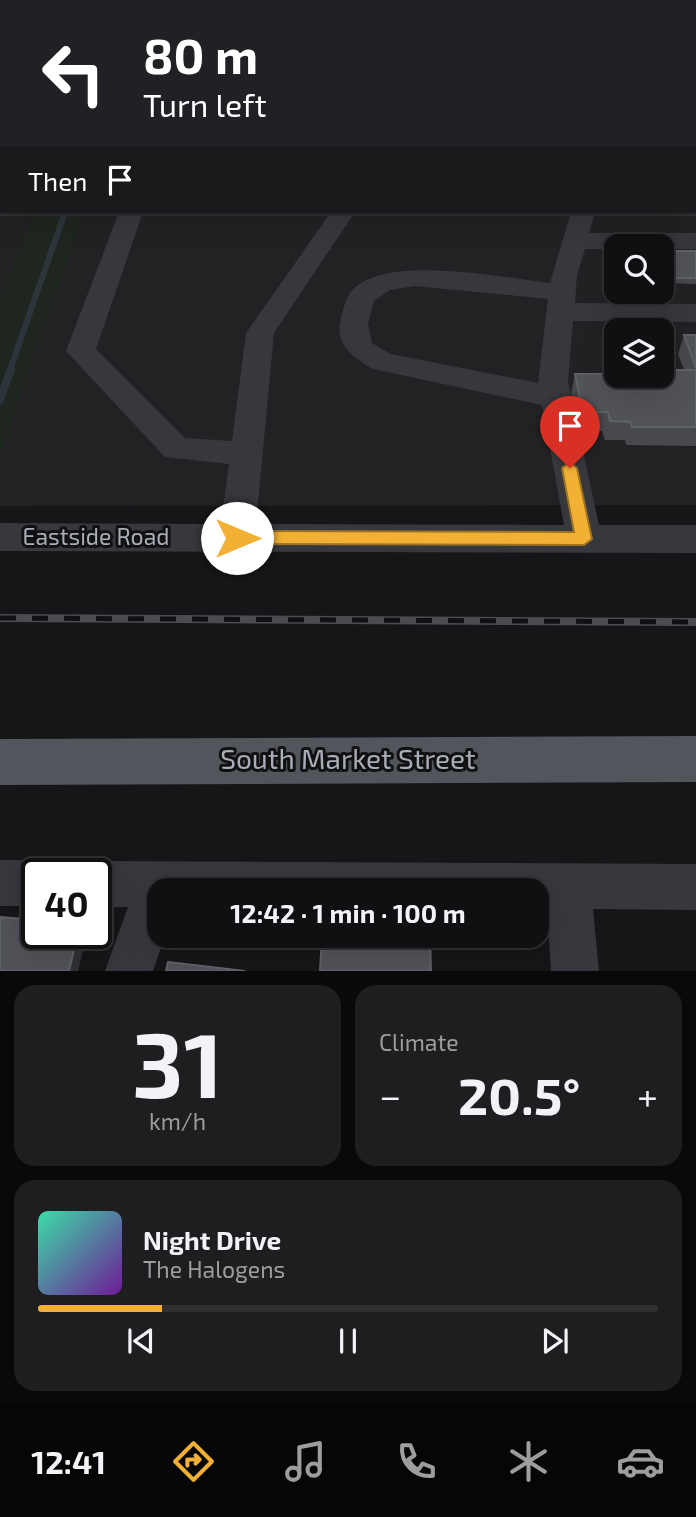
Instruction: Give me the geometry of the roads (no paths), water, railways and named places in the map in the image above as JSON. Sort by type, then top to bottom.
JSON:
[{"type":"main road","name":"South Market Street","points":[[0,762],[696,759]]},
{"type":"street","points":[[130,214],[81,351],[176,449],[247,454]]},
{"type":"street","points":[[237,538],[260,332],[342,214]]},
{"type":"street","points":[[582,214],[560,302],[554,346],[556,397],[584,539]]},
{"type":"street","points":[[574,241],[696,241]]},
{"type":"street","points":[[556,397],[383,362],[359,348],[354,324],[361,297],[382,283],[415,278],[560,302],[696,313]]},
{"type":"street","name":"Eastside Road","points":[[0,537],[696,539]]},
{"type":"street","points":[[0,883],[21,883]]},
{"type":"street","points":[[112,884],[147,884]]},
{"type":"street","points":[[549,886],[696,887]]},
{"type":"street","points":[[568,886],[575,971]]},
{"type":"street","points":[[129,971],[147,919]]},
{"type":"waterway","points":[[10,370],[64,214]]},
{"type":"waterway","points":[[0,400],[11,369]]},
{"type":"railway","points":[[0,618],[696,622]]}]
